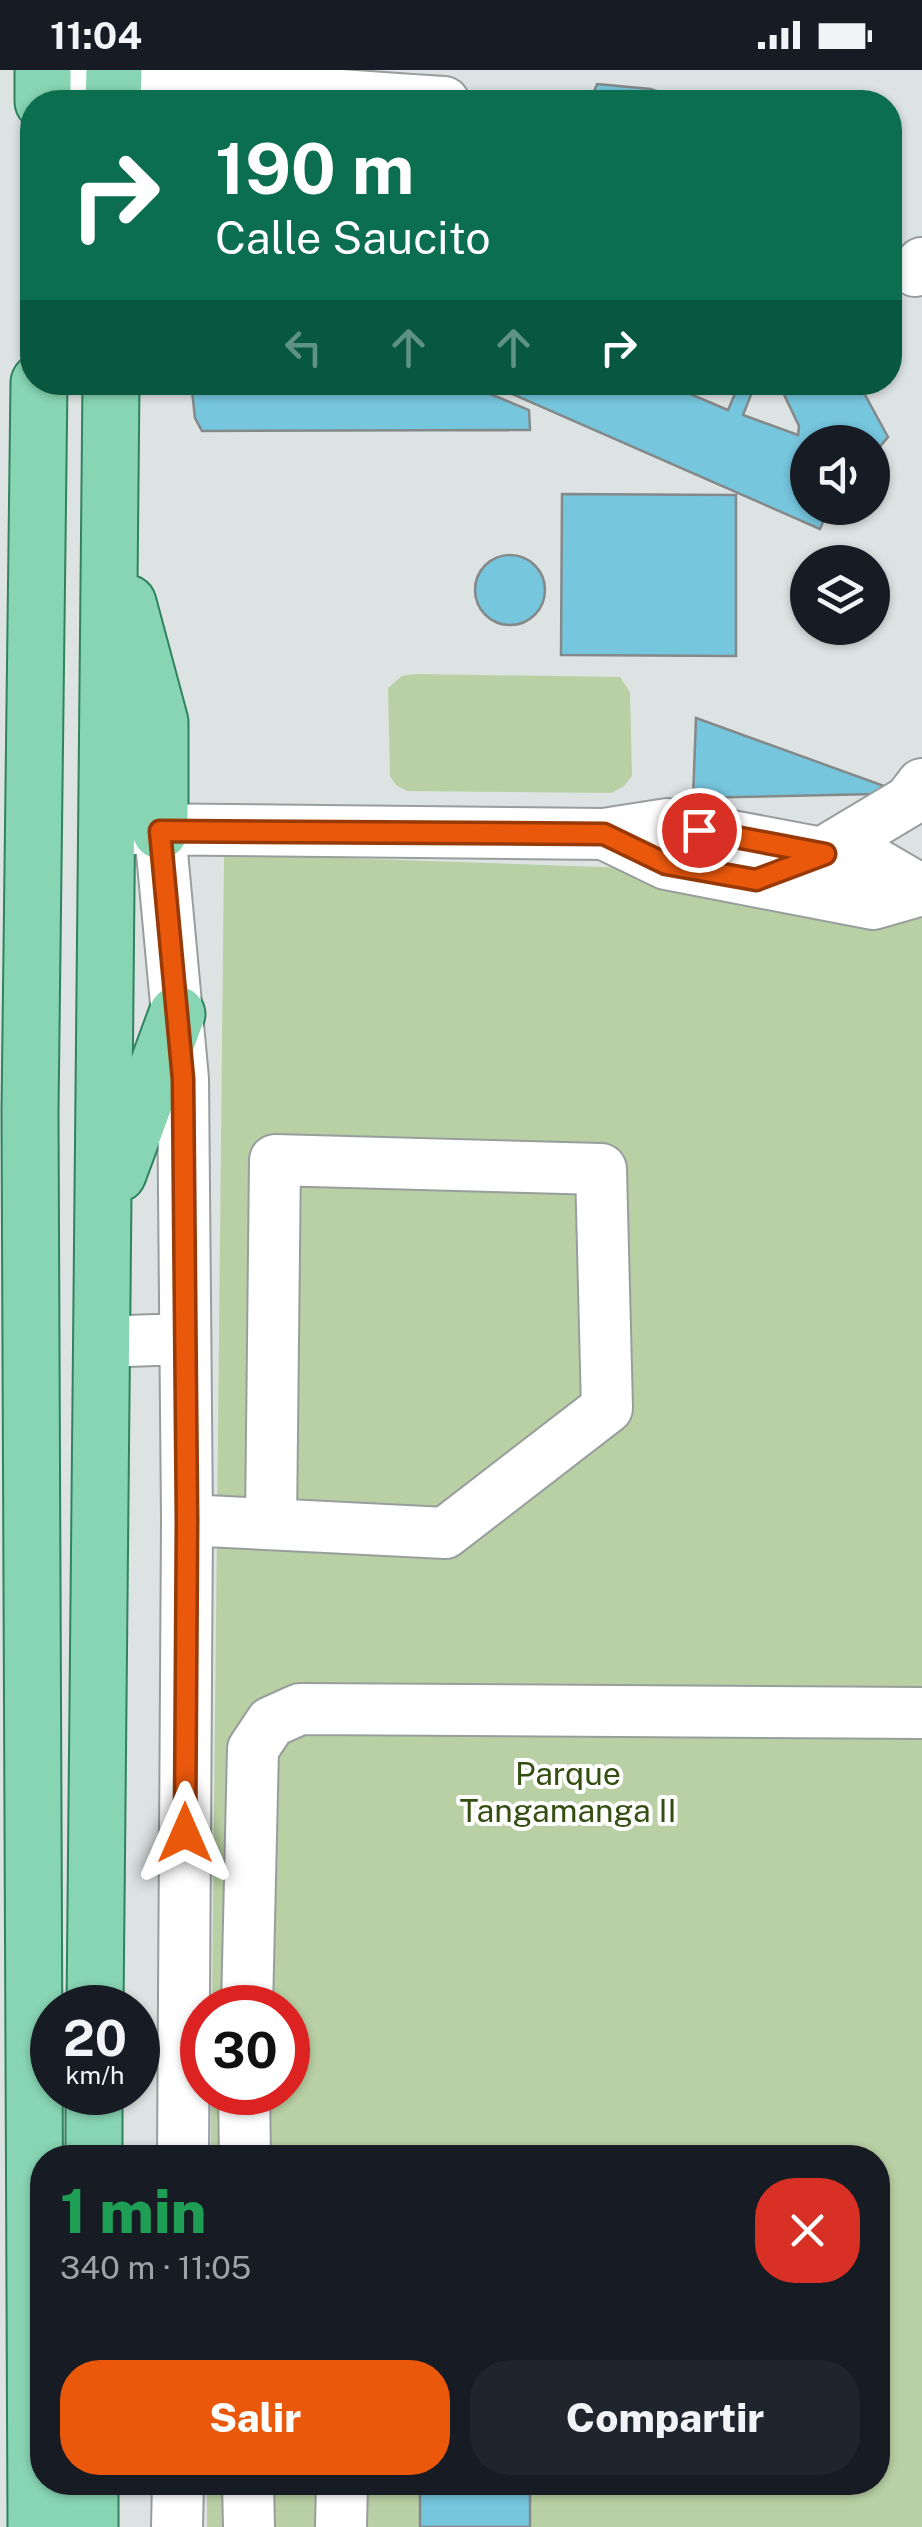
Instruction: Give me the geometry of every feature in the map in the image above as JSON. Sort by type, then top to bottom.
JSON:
[{"type":"main road","points":[[34,2145],[30,1111],[40,395]]},
{"type":"main road","points":[[95,1985],[100,1342],[105,1209],[134,830],[110,532],[111,395]]},
{"type":"main road","points":[[30,1111],[49,1028],[54,883],[66,854],[88,836],[134,830]]},
{"type":"main road","points":[[105,1209],[177,1014]]},
{"type":"main road","points":[[94,2115],[94,2145]]},
{"type":"main road","points":[[36,2495],[36,2527]]},
{"type":"main road","points":[[90,2495],[90,2527]]},
{"type":"street","points":[[43,83],[223,90]]},
{"type":"street","points":[[756,880],[825,854],[909,801],[922,784]]},
{"type":"street","points":[[184,1985],[187,1520],[183,1079],[177,1014],[134,830],[604,834],[668,824],[875,864],[922,890]]},
{"type":"street","points":[[604,834],[666,864],[872,904],[922,890]]},
{"type":"street","points":[[187,1520],[445,1533],[607,1408],[601,1169],[275,1160],[271,1524]]},
{"type":"street","points":[[100,1342],[184,1340]]},
{"type":"street","points":[[247,1985],[253,1750],[271,1722],[300,1709],[922,1713]]},
{"type":"street","points":[[183,2115],[183,2145]]},
{"type":"street","points":[[244,2115],[245,2145]]},
{"type":"street","points":[[177,2527],[178,2495]]},
{"type":"street","points":[[248,2495],[249,2527]]},
{"type":"street","points":[[341,2527],[342,2495]]},
{"type":"green space","points":[[402,676],[620,677],[630,692],[632,776],[611,793],[407,791],[390,776],[388,688]]},
{"type":"green space","name":"Parque Tangamanga II","points":[[224,854],[922,878],[922,2527],[207,2527],[207,2495],[890,2495],[890,2145],[211,2145],[211,2115],[310,2115],[310,1985],[212,1985]]},
{"type":"building","points":[[597,84],[654,90],[595,90]]},
{"type":"building","points":[[192,395],[493,395],[529,410],[530,430],[202,431],[195,418]]},
{"type":"building","points":[[515,395],[693,395],[728,410],[734,395],[751,395],[743,415],[790,432],[790,516]]},
{"type":"building","points":[[784,395],[865,395],[881,425],[799,425]]},
{"type":"building","points":[[562,494],[736,495],[736,656],[561,655]]},
{"type":"building","points":[[510,555],[535,565],[545,590],[535,615],[510,625],[485,615],[475,590],[485,565]]},
{"type":"building","points":[[696,718],[884,786],[876,794],[693,798]]},
{"type":"building","points":[[420,2495],[530,2495],[530,2527],[420,2527]]},
{"type":"route","points":[[185,1833],[183,1079],[160,831],[604,834],[666,864],[756,880],[825,854],[699,830]]}]
